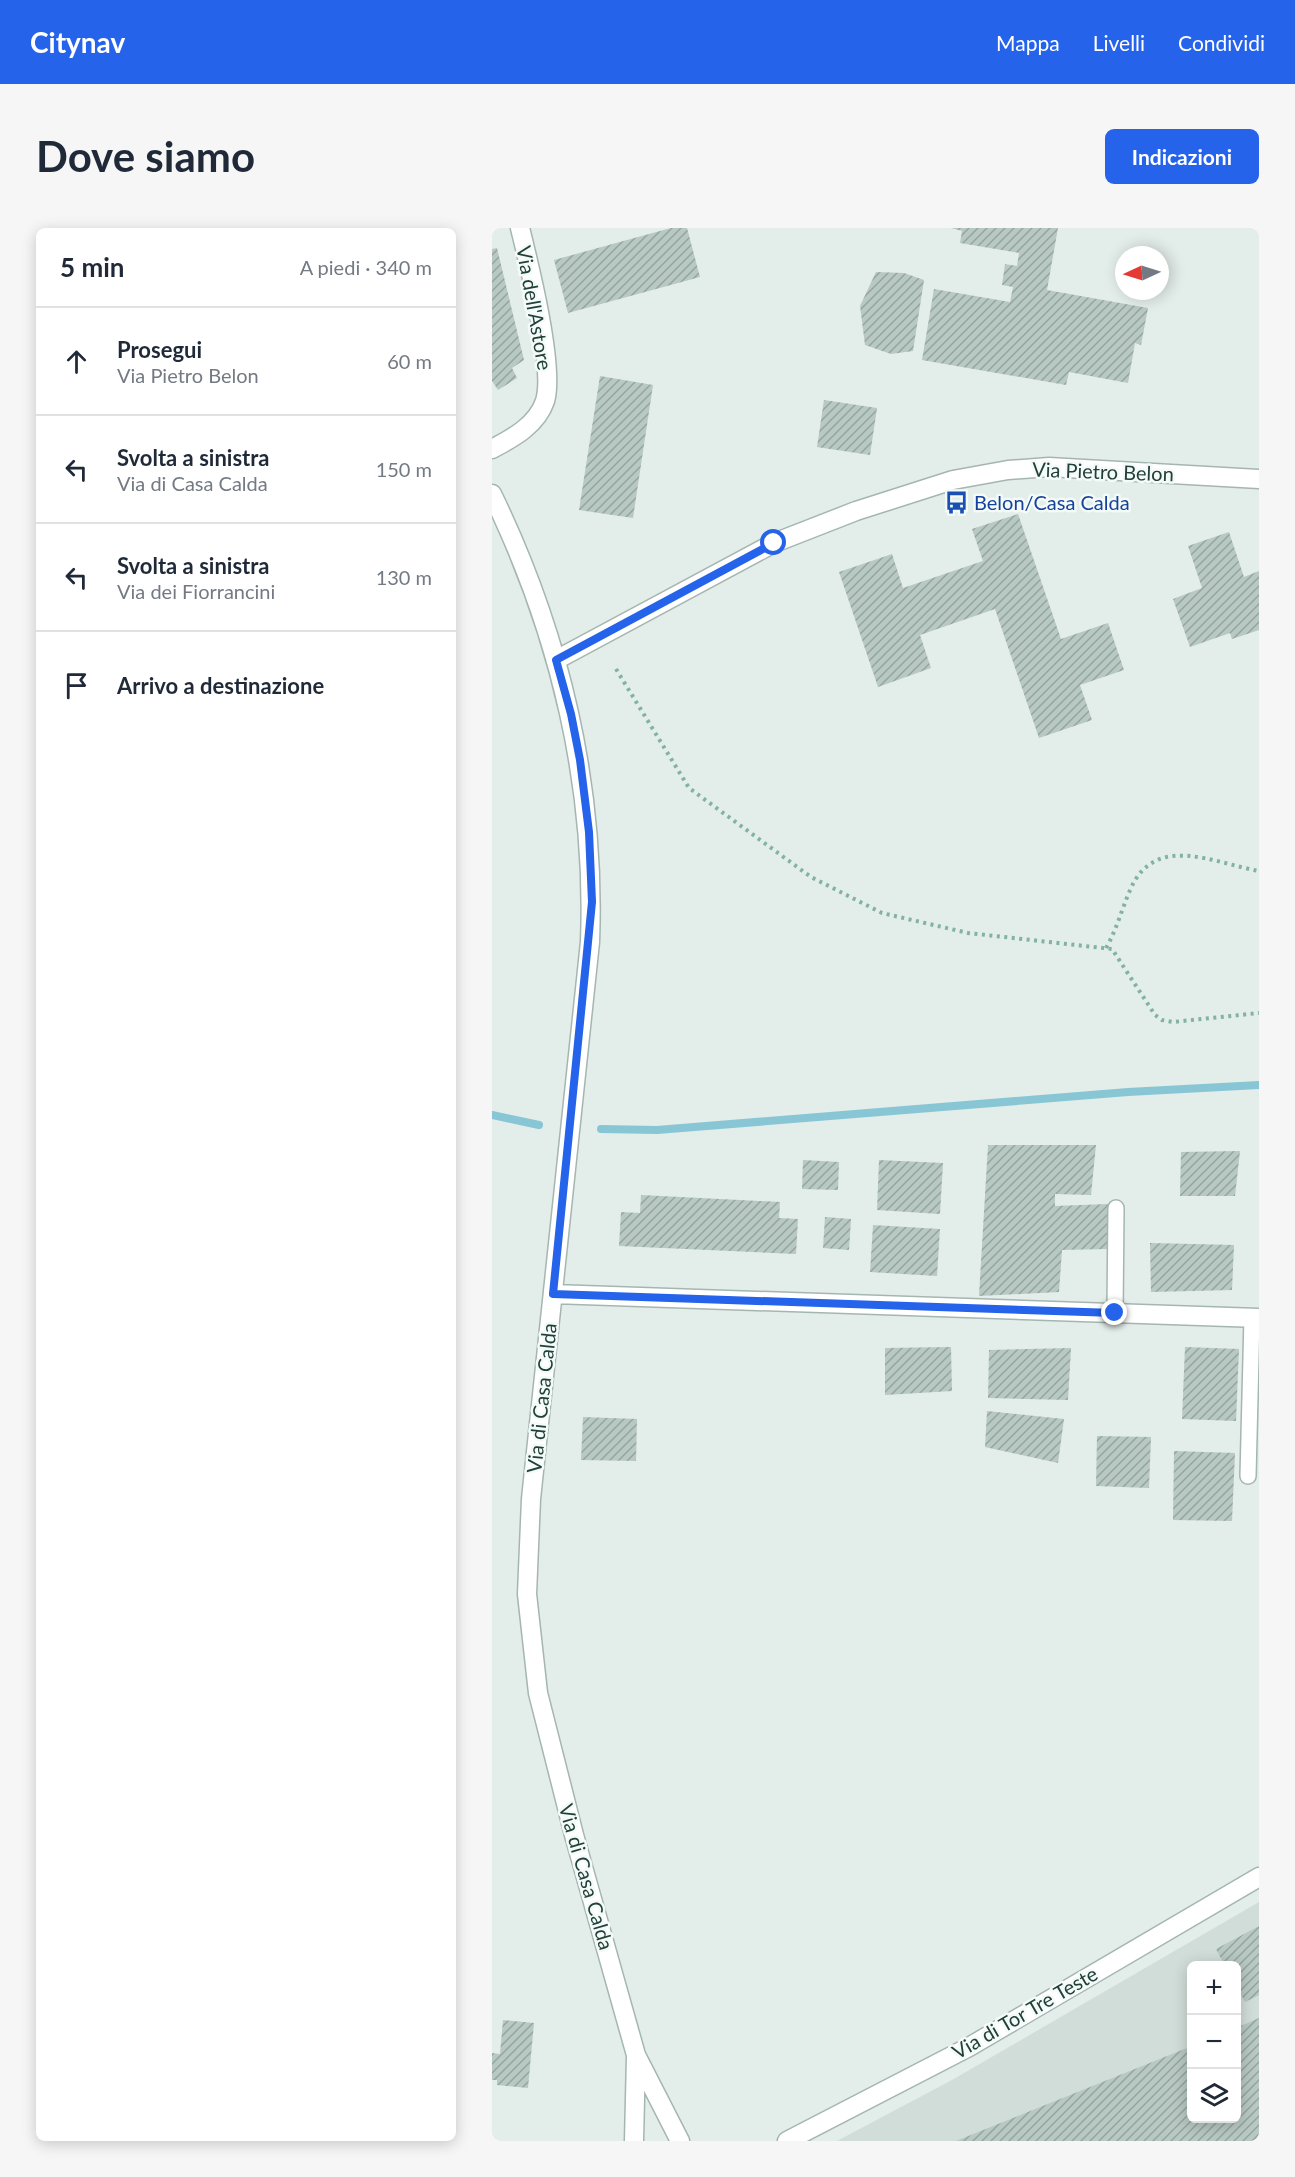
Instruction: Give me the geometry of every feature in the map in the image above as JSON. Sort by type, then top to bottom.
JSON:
[{"type":"street","name":"Via dell'Astore","points":[[492,449],[516,436],[531,423],[542,408],[547,388],[546,358],[520,228]]},
{"type":"street","name":"Via Pietro Belon","points":[[556,660],[774,543],[856,511],[952,480],[1008,470],[1049,467],[1259,479]]},
{"type":"street","name":"Via di Casa Calda","points":[[492,494],[515,545],[556,660],[571,714],[589,832],[592,902],[528,1533],[526,1594],[531,1646],[538,1693],[559,1778],[636,2055],[680,2141]]},
{"type":"street","points":[[553,1294],[1255,1318]]},
{"type":"street","name":"Via di Tor Tre Teste","points":[[787,2141],[969,2047],[1259,1877]]},
{"type":"street","name":"Via di Casa Calda","points":[[634,2141],[636,2055]]},
{"type":"lane","points":[[1115,1313],[1116,1208]]},
{"type":"lane","points":[[1248,1476],[1255,1318]]},
{"type":"path","points":[[616,669],[689,788],[811,877],[882,913],[968,933],[1112,949],[1155,1015],[1162,1020],[1173,1022],[1259,1013]]},
{"type":"path","points":[[1106,948],[1137,875],[1156,859],[1177,855],[1259,871]]},
{"type":"shaded area","points":[[1259,1902],[1259,2141],[837,2141],[952,2080]]},
{"type":"building","points":[[671,228],[687,228],[700,277],[568,313],[554,260]]},
{"type":"building","points":[[951,228],[1058,228],[1047,290],[1148,308],[1141,345],[1135,343],[1128,383],[1069,372],[1066,385],[922,360],[934,289],[1010,302],[1013,287],[1002,285],[1005,264],[1017,266],[1019,253],[960,243],[962,231]]},
{"type":"building","points":[[497,248],[524,360],[512,368],[517,378],[498,390],[492,381],[492,249]]},
{"type":"building","points":[[876,272],[904,273],[924,280],[913,351],[891,354],[865,345],[860,306]]},
{"type":"building","points":[[600,376],[653,385],[633,518],[579,510]]},
{"type":"building","points":[[824,400],[877,408],[870,455],[817,447]]},
{"type":"building","points":[[1018,514],[1061,639],[1108,623],[1124,670],[1080,685],[1092,720],[1039,738],[995,609],[920,635],[931,668],[878,687],[839,572],[892,554],[903,588],[983,561],[972,529]]},
{"type":"building","points":[[1229,532],[1244,577],[1259,571],[1259,630],[1232,639],[1230,633],[1190,647],[1173,599],[1202,588],[1188,546]]},
{"type":"building","points":[[988,1145],[1096,1145],[1091,1195],[1055,1194],[1055,1206],[1108,1204],[1107,1249],[1062,1250],[1059,1292],[979,1296]]},
{"type":"building","points":[[1240,1151],[1235,1196],[1180,1196],[1181,1152]]},
{"type":"building","points":[[803,1160],[839,1162],[838,1190],[802,1189]]},
{"type":"building","points":[[879,1160],[943,1163],[940,1214],[877,1210]]},
{"type":"building","points":[[641,1195],[780,1202],[779,1218],[798,1219],[796,1254],[619,1246],[621,1212],[640,1213]]},
{"type":"building","points":[[825,1217],[851,1219],[849,1250],[823,1248]]},
{"type":"building","points":[[873,1225],[940,1229],[937,1276],[870,1272]]},
{"type":"building","points":[[1150,1243],[1234,1245],[1232,1290],[1151,1292]]},
{"type":"building","points":[[951,1347],[952,1391],[885,1395],[885,1348]]},
{"type":"building","points":[[1185,1347],[1239,1349],[1236,1421],[1182,1419]]},
{"type":"building","points":[[1071,1348],[1068,1400],[988,1398],[989,1350]]},
{"type":"building","points":[[987,1411],[1064,1419],[1058,1463],[985,1447]]},
{"type":"building","points":[[583,1417],[637,1419],[636,1461],[581,1460]]},
{"type":"building","points":[[1097,1436],[1151,1437],[1149,1488],[1096,1486]]},
{"type":"building","points":[[1174,1451],[1235,1453],[1232,1521],[1173,1520]]},
{"type":"building","points":[[1259,1926],[1259,1995],[1245,2002],[1241,1995],[1241,1961],[1222,1961],[1216,1949]]},
{"type":"building","points":[[1259,2018],[1259,2141],[956,2141],[1187,2048],[1187,2123],[1241,2123],[1241,2026]]},
{"type":"building","points":[[503,2020],[534,2023],[528,2088],[497,2085],[497,2080],[492,2080],[492,2053],[500,2054]]},
{"type":"waterway","points":[[601,1129],[657,1130],[1128,1092],[1259,1085]]},
{"type":"waterway","points":[[492,1115],[539,1125]]},
{"type":"place","name":"Belon/Casa Calda","points":[[956,503]]},
{"type":"route","points":[[774,543],[556,660],[571,714],[580,760],[589,832],[592,902],[590,942],[553,1294],[1115,1313]]}]
